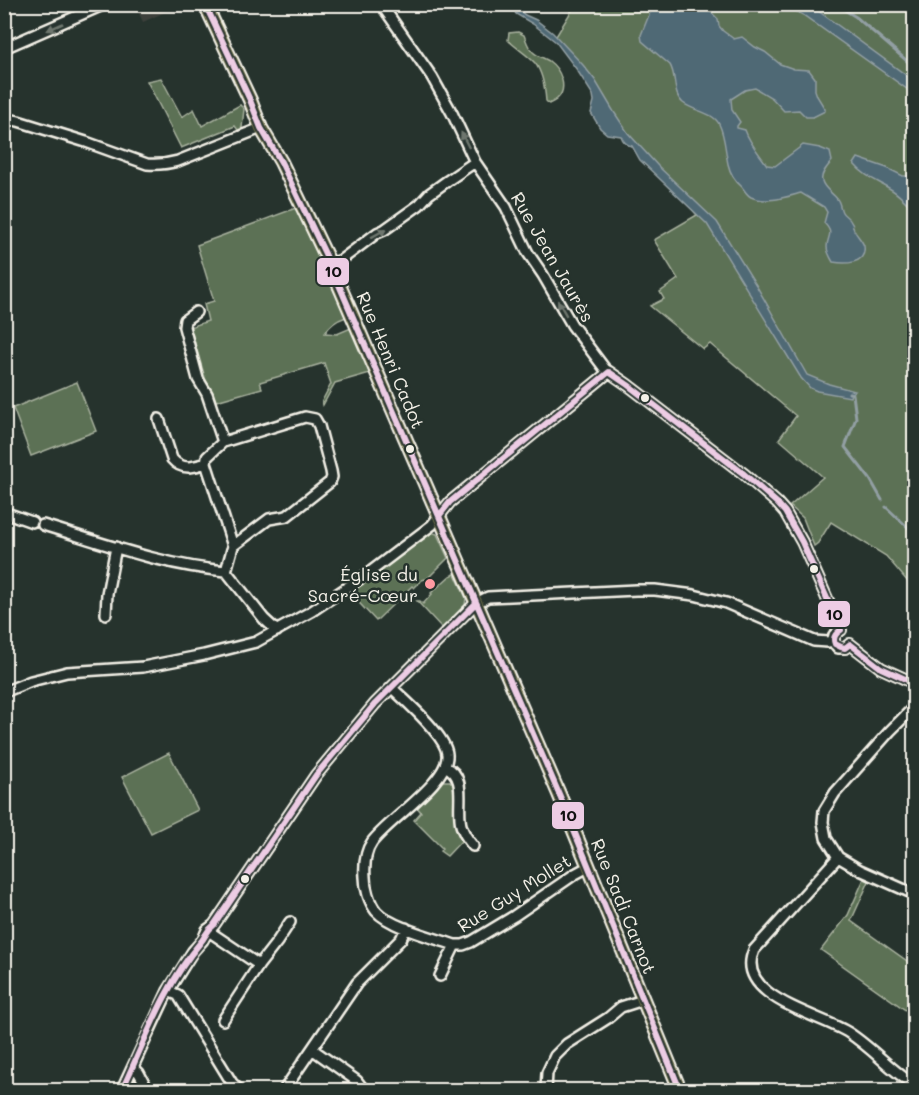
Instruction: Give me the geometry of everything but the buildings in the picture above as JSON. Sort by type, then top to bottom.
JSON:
[{"type":"main road","name":"Rue Henri Cadot","points":[[205,4],[261,128],[281,162],[330,264],[476,603]]},
{"type":"main road","name":"Rue Sadi Carnot","points":[[476,603],[509,677],[680,1090]]},
{"type":"street","points":[[4,48],[105,4]]},
{"type":"street","name":"Rue Jean Jaurès","points":[[381,4],[432,78],[452,113],[475,162],[506,207],[528,254],[572,325],[609,372],[744,474],[785,512],[802,542],[841,630]]},
{"type":"street","points":[[4,118],[156,165],[178,161],[261,128]]},
{"type":"street","points":[[330,264],[341,260],[384,230],[419,205],[429,194],[475,162]]},
{"type":"street","points":[[196,312],[185,320],[184,327],[198,379],[207,394],[223,442]]},
{"type":"street","points":[[4,692],[31,681],[67,672],[142,667],[204,656],[256,642],[277,631],[312,611],[370,572],[432,525],[450,501],[609,372]]},
{"type":"street","points":[[226,571],[233,546],[206,463],[207,457],[223,442],[305,417],[315,419],[332,471],[330,482],[287,516],[269,519],[233,546]]},
{"type":"street","points":[[159,419],[172,459],[176,464],[192,468],[206,463]]},
{"type":"street","points":[[4,512],[32,522]]},
{"type":"street","points":[[43,525],[174,563],[226,571],[264,619],[277,631]]},
{"type":"street","points":[[106,614],[106,594],[116,547]]},
{"type":"street","points":[[122,1090],[168,991],[193,951],[203,940],[207,930],[214,925],[316,775],[375,705],[476,603],[488,597],[655,590],[726,603],[813,641],[833,640]]},
{"type":"street","points":[[841,630],[851,635],[850,644],[845,648],[838,648],[833,640],[835,634],[841,630]]},
{"type":"street","points":[[850,644],[881,668],[915,683]]},
{"type":"street","points":[[392,688],[445,745],[446,766],[419,797],[373,841],[366,853],[365,883],[371,903],[376,911],[385,918],[405,928],[455,945]]},
{"type":"street","points":[[915,707],[890,731],[835,793],[824,812],[823,822],[826,838],[838,857],[860,870],[915,894]]},
{"type":"street","points":[[446,766],[453,770],[458,780],[461,825],[473,846]]},
{"type":"street","points":[[838,857],[754,950],[751,957],[751,971],[760,984],[786,1004],[848,1032],[915,1085]]},
{"type":"street","name":"Rue Guy Mollet","points":[[440,976],[455,945],[471,942],[588,867]]},
{"type":"street","points":[[223,1020],[259,964],[290,922]]},
{"type":"street","points":[[284,1090],[357,983],[401,939],[405,928]]},
{"type":"street","points":[[207,930],[259,964]]},
{"type":"street","points":[[168,991],[178,995],[232,1083],[239,1090]]},
{"type":"street","points":[[546,1090],[547,1073],[555,1056],[567,1044],[621,1007],[643,1000]]},
{"type":"street","points":[[312,1049],[357,1081],[363,1090]]},
{"type":"street","points":[[133,1067],[148,1090]]},
{"type":"shaded area","points":[[135,4],[183,4],[143,22],[135,5]]},
{"type":"green space","points":[[575,5],[914,5],[914,589],[886,556],[831,522],[814,546],[803,518],[790,506],[823,477],[779,439],[796,416],[710,344],[703,349],[650,306],[664,299],[660,292],[678,279],[654,240],[697,215],[600,100],[555,38]]},
{"type":"green space","points":[[518,32],[524,35],[527,44],[536,55],[549,61],[560,74],[563,84],[561,95],[549,104],[546,101],[538,67],[508,40],[509,33]]},
{"type":"green space","points":[[161,78],[182,117],[194,109],[202,126],[240,105],[244,109],[242,128],[238,130],[235,126],[181,148],[147,81]]},
{"type":"green space","points":[[296,208],[346,317],[334,323],[325,333],[337,334],[351,328],[370,373],[335,383],[323,405],[322,401],[331,384],[324,363],[260,382],[262,388],[216,401],[206,381],[190,327],[208,321],[204,304],[214,301],[197,245]]},
{"type":"green space","points":[[77,382],[96,431],[31,456],[13,408]]},
{"type":"green space","points":[[431,532],[437,534],[448,558],[426,580],[422,580],[414,588],[412,586],[376,621],[349,592]]},
{"type":"green space","points":[[455,574],[466,598],[465,605],[442,628],[417,601],[423,604],[431,593]]},
{"type":"green space","points":[[169,753],[198,810],[151,833],[122,777]]},
{"type":"green space","points":[[442,781],[450,781],[456,788],[463,839],[447,856],[414,820],[421,812],[416,806]]},
{"type":"green space","points":[[867,872],[870,879],[851,921],[914,966],[914,1016],[821,950],[848,915]]},
{"type":"water","points":[[511,5],[515,5],[525,15],[553,33],[595,80],[628,133],[658,166],[717,222],[807,375],[855,391],[850,397],[817,391],[810,388],[801,378],[707,224],[640,160],[632,146],[625,143],[621,136],[607,134],[600,128],[591,113],[593,95],[577,70],[556,42],[516,14]]},
{"type":"water","points":[[653,5],[701,5],[718,19],[723,31],[734,39],[742,37],[780,64],[794,69],[809,70],[815,78],[815,90],[825,111],[813,117],[806,117],[799,110],[784,111],[772,98],[755,88],[745,90],[731,99],[732,110],[740,122],[737,128],[745,130],[767,165],[775,166],[803,145],[830,152],[832,161],[823,173],[822,181],[838,200],[842,212],[850,220],[863,244],[862,257],[854,262],[833,262],[827,249],[830,233],[824,223],[827,212],[824,207],[801,193],[776,199],[757,199],[748,195],[737,182],[731,174],[719,124],[708,114],[683,103],[677,95],[670,65],[642,41],[641,35]]},
{"type":"water","points":[[784,5],[810,5],[914,81],[914,94],[803,15]]},
{"type":"water","points":[[858,158],[903,176],[914,176],[914,210],[895,192],[867,176],[858,168],[854,164]]},
{"type":"waterway","points":[[835,4],[856,17],[914,67]]},
{"type":"waterway","points":[[849,393],[853,394],[856,418],[845,447],[870,479],[882,500]]},
{"type":"waterway","points":[[886,507],[914,533]]},
{"type":"transit line","name":"10","points":[[205,4],[261,128],[281,162],[330,264],[559,794],[680,1090]]},
{"type":"transit line","name":"10","points":[[439,516],[450,502],[609,372],[744,474],[785,512],[802,542],[841,630],[835,636],[835,644],[845,648],[850,644],[881,668],[914,683]]},
{"type":"transit line","name":"10","points":[[122,1090],[156,1014],[176,976],[214,925],[316,775],[375,704],[476,603]]},
{"type":"place","name":"Église du Sacré-Cœur","points":[[430,584]]}]
